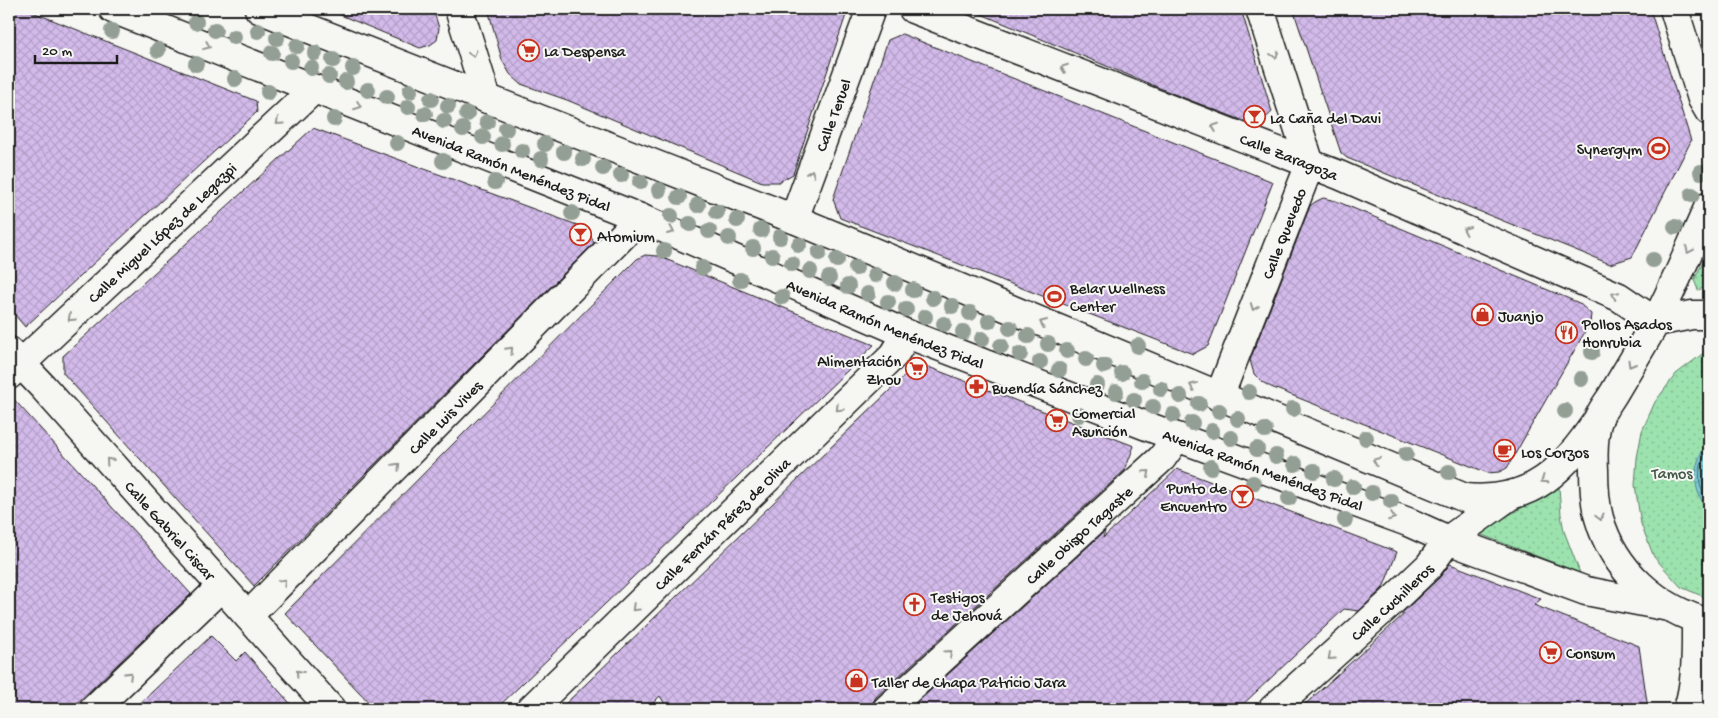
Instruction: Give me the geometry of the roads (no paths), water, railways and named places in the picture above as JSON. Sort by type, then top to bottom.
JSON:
[{"type":"street","name":"Avenida Ramón Menéndez Pidal","points":[[113,9],[640,218],[907,334],[1177,437],[1408,522],[1448,540],[1586,591],[1669,607]]},
{"type":"street","points":[[260,9],[487,100],[794,219],[1465,498],[1487,500],[1510,496],[1534,487],[1555,472],[1577,450],[1599,418],[1656,322],[1709,206]]},
{"type":"street","points":[[459,9],[487,100]]},
{"type":"street","name":"Calle Teruel","points":[[794,219],[871,9]]},
{"type":"street","name":"Calle Zaragoza","points":[[913,9],[1339,175],[1619,297],[1656,322]]},
{"type":"street","points":[[1260,9],[1310,164]]},
{"type":"street","points":[[1674,9],[1702,99],[1709,111]]},
{"type":"street","name":"Calle Miguel López de Legazpi","points":[[13,363],[314,89]]},
{"type":"street","name":"Calle Quevedo","points":[[1219,397],[1310,164]]},
{"type":"street","name":"Calle Luis Vives","points":[[248,616],[640,218]]},
{"type":"street","points":[[1656,322],[1692,315],[1709,315]]},
{"type":"street","name":"Calle Fernán Pérez de Oliva","points":[[531,709],[887,362],[907,334]]},
{"type":"street","name":"Calle Gabriel Ciscar","points":[[13,363],[248,616],[331,709]]},
{"type":"street","points":[[1599,418],[1595,437],[1594,491],[1600,519],[1610,545],[1626,570],[1645,590],[1669,607],[1703,622],[1688,709]]},
{"type":"street","name":"Calle Obispo Tagaste","points":[[887,709],[1162,458],[1177,437]]},
{"type":"street","name":"Calle Cuchilleros","points":[[1273,709],[1429,566],[1448,540],[1510,496]]},
{"type":"street","points":[[94,709],[221,587]]},
{"type":"water","name":"Tamos","points":[[1709,442],[1709,511],[1703,503],[1696,485],[1696,468],[1703,450]]},
{"type":"place","name":"La Despensa","points":[[528,50]]},
{"type":"place","name":"La Caña del Davi","points":[[1254,117]]},
{"type":"place","name":"Synergym","points":[[1658,148]]},
{"type":"place","name":"Atomium","points":[[581,235]]},
{"type":"place","name":"Belar Wellness Center","points":[[1054,296]]},
{"type":"place","name":"Juanjo","points":[[1482,315]]},
{"type":"place","name":"Pollos Asados Honrubia","points":[[1566,332]]},
{"type":"place","name":"Alimentación Zhou","points":[[917,369]]},
{"type":"place","name":"Buendía Sánchez","points":[[976,387]]},
{"type":"place","name":"Comercial Asunción","points":[[1056,421]]},
{"type":"place","name":"Los Corzos","points":[[1505,451]]},
{"type":"place","name":"Punto de Encuentro","points":[[1243,496]]},
{"type":"place","name":"Testigos de Jehová","points":[[915,605]]},
{"type":"place","name":"Consum","points":[[1550,652]]},
{"type":"place","name":"Taller de Chapa Patricio Jara","points":[[856,681]]}]
